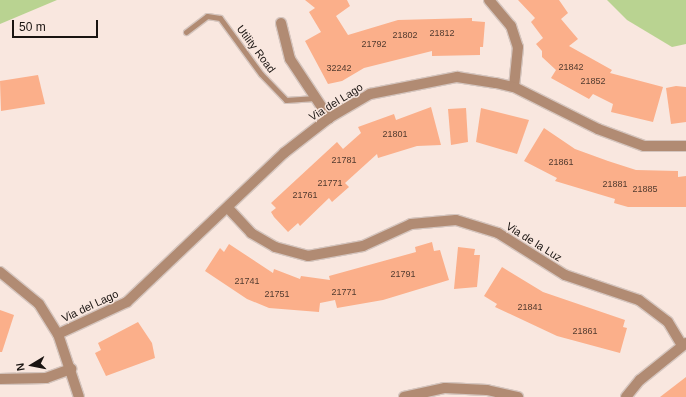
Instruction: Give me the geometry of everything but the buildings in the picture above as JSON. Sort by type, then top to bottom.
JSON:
[{"type":"street","points":[[489,0],[511,26],[518,47],[514,87]]},
{"type":"street","points":[[281,23],[290,59],[329,118]]},
{"type":"street","name":"Via del Lago","points":[[58,334],[127,302],[228,208],[284,153],[329,118],[370,94],[457,77],[514,87],[598,130],[644,146],[686,146]]},
{"type":"street","name":"Via de la Luz","points":[[228,208],[251,233],[276,248],[308,256],[363,246],[411,224],[456,220],[498,232],[565,275],[640,300],[668,322],[684,344]]},
{"type":"street","points":[[0,272],[39,304],[58,334],[71,369],[79,397]]},
{"type":"street","points":[[626,397],[640,380],[684,344]]},
{"type":"street","points":[[0,379],[46,378],[71,369]]},
{"type":"street","points":[[404,397],[445,388],[487,390],[518,397]]},
{"type":"lane","name":"Utility Road","points":[[186,32],[207,16],[220,18],[261,74],[286,100],[315,98]]},
{"type":"green space","points":[[0,0],[57,0],[0,24]]},
{"type":"green space","points":[[607,0],[686,0],[686,44],[672,47],[627,20]]}]
